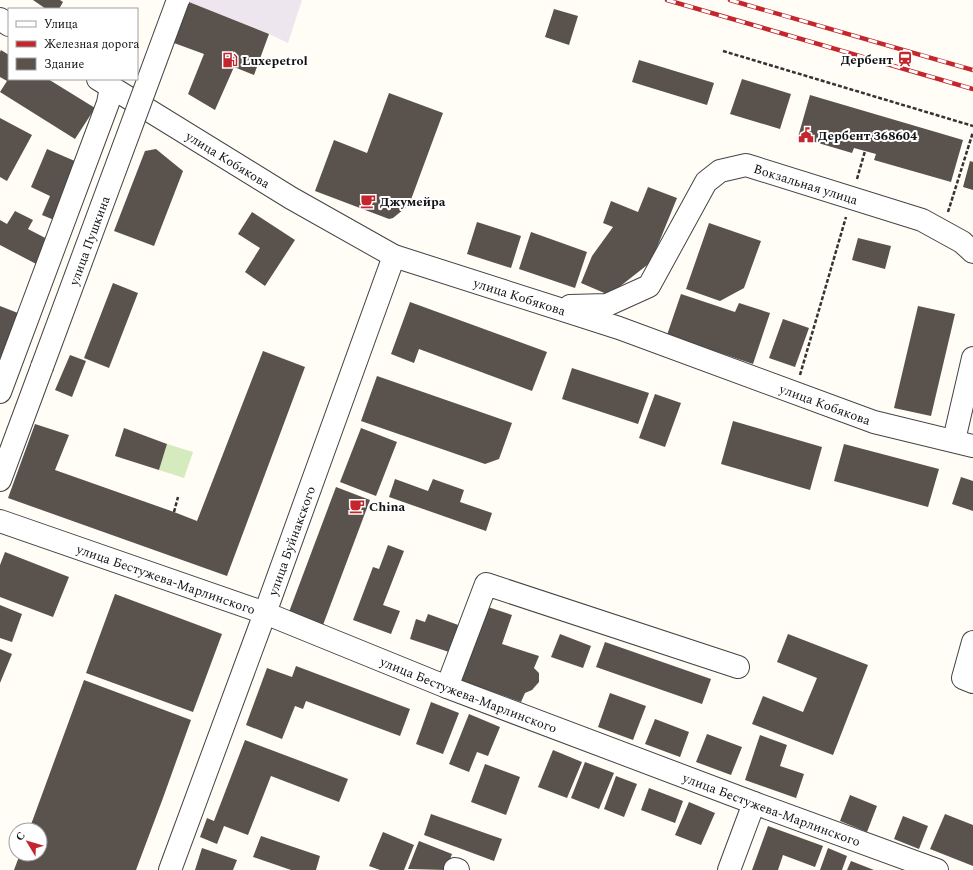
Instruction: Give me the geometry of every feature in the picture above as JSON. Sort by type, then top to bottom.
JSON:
[{"type":"street","name":"улица Пушкина","points":[[0,480],[178,0]]},
{"type":"street","name":"улица Кобякова","points":[[104,83],[291,198],[394,256],[619,328],[874,422],[963,443]]},
{"type":"street","points":[[0,392],[108,103],[104,83]]},
{"type":"street","name":"Вокзальная улица","points":[[553,307],[607,305],[649,286],[706,182],[720,171],[746,165],[922,220],[962,242],[973,252]]},
{"type":"street","name":"улица Буйнакского","points":[[170,870],[394,256]]},
{"type":"street","points":[[963,443],[973,358]]},
{"type":"street","name":"улица Бестужева-Марлинского","points":[[0,521],[265,613],[447,687],[754,804],[937,870]]},
{"type":"street","points":[[447,687],[486,584],[738,667]]},
{"type":"street","points":[[973,642],[963,678],[973,682]]},
{"type":"street","points":[[729,870],[754,804]]},
{"type":"path","points":[[723,52],[973,126]]},
{"type":"path","points":[[942,230],[973,132]]},
{"type":"path","points":[[794,392],[865,151]]},
{"type":"path","points":[[174,512],[178,497]]},
{"type":"shaded area","points":[[190,0],[302,0],[288,43],[189,2]]},
{"type":"green space","points":[[167,444],[193,452],[184,478],[159,470]]},
{"type":"building","points":[[33,0],[60,0],[63,2],[60,8],[45,8]]},
{"type":"building","name":"Luxepetrol","points":[[189,2],[269,34],[254,75],[234,67],[215,110],[188,94],[204,54],[174,43]]},
{"type":"building","points":[[554,9],[578,16],[569,45],[545,37]]},
{"type":"building","points":[[1,50],[8,54],[8,80],[50,80],[95,108],[75,139],[0,92],[7,81],[0,77]]},
{"type":"building","points":[[639,60],[714,83],[707,105],[632,82]]},
{"type":"building","points":[[742,79],[791,94],[780,129],[730,114]]},
{"type":"building","points":[[389,93],[443,113],[409,205],[393,218],[389,219],[315,191],[334,140],[367,153]]},
{"type":"building","name":"Дербент","points":[[810,95],[963,140],[951,182],[874,160],[876,154],[854,148],[852,153],[798,137]]},
{"type":"building","points":[[0,118],[32,135],[7,181],[0,177]]},
{"type":"building","points":[[47,149],[84,165],[59,222],[42,215],[50,196],[31,187]]},
{"type":"building","points":[[156,149],[183,171],[154,246],[114,231],[145,151]]},
{"type":"building","points":[[970,161],[973,162],[973,190],[963,187]]},
{"type":"building","points":[[648,187],[677,198],[651,262],[609,295],[581,283],[592,256],[613,227],[603,223],[611,201],[638,212]]},
{"type":"building","points":[[15,211],[33,220],[28,229],[53,242],[40,266],[0,245],[0,220],[7,224]]},
{"type":"building","points":[[252,212],[295,240],[265,286],[245,272],[260,248],[238,234]]},
{"type":"building","points":[[477,222],[521,236],[511,268],[467,254]]},
{"type":"building","points":[[709,223],[761,241],[744,288],[720,301],[686,289]]},
{"type":"building","points":[[531,232],[587,252],[575,288],[519,269]]},
{"type":"building","points":[[858,238],[891,246],[885,269],[852,260]]},
{"type":"building","points":[[113,283],[138,293],[109,368],[84,358]]},
{"type":"building","points":[[681,294],[735,312],[739,303],[770,313],[753,364],[667,335]]},
{"type":"building","points":[[410,302],[547,352],[532,391],[419,349],[414,363],[391,354]]},
{"type":"building","points":[[0,306],[23,315],[0,372]]},
{"type":"building","points":[[918,306],[955,314],[931,416],[894,408]]},
{"type":"building","points":[[783,319],[809,328],[795,367],[769,358]]},
{"type":"building","points":[[263,351],[305,367],[227,576],[8,498],[35,424],[69,435],[55,470],[197,521]]},
{"type":"building","points":[[70,355],[86,361],[72,397],[55,390]]},
{"type":"building","points":[[572,368],[649,393],[638,424],[562,399]]},
{"type":"building","points":[[377,376],[512,423],[499,459],[485,464],[361,421]]},
{"type":"building","points":[[655,394],[681,403],[665,447],[639,438]]},
{"type":"building","points":[[733,421],[822,447],[810,490],[721,464]]},
{"type":"building","points":[[124,428],[167,444],[159,470],[115,456]]},
{"type":"building","points":[[361,428],[397,442],[376,496],[340,482]]},
{"type":"building","points":[[844,444],[939,469],[928,507],[834,481]]},
{"type":"building","points":[[961,477],[973,481],[973,511],[952,504]]},
{"type":"building","points":[[395,479],[428,491],[433,479],[464,490],[460,502],[492,513],[486,531],[389,497]]},
{"type":"building","points":[[336,487],[370,500],[323,625],[289,612]]},
{"type":"building","points":[[388,545],[404,551],[383,605],[400,611],[391,634],[353,620],[373,567],[379,569]]},
{"type":"building","points":[[5,552],[69,577],[53,617],[0,597],[0,565]]},
{"type":"building","points":[[115,594],[222,634],[193,712],[86,673]]},
{"type":"building","points":[[0,605],[22,614],[12,642],[0,638]]},
{"type":"building","points":[[485,606],[512,615],[502,644],[539,656],[534,668],[539,673],[539,682],[532,690],[525,693],[521,702],[459,680]]},
{"type":"building","points":[[428,614],[461,626],[452,653],[410,639],[416,619],[425,622]]},
{"type":"building","points":[[560,634],[591,646],[583,668],[551,657]]},
{"type":"building","points":[[788,634],[868,665],[833,755],[752,724],[763,696],[803,712],[817,678],[777,662]]},
{"type":"building","points":[[605,642],[711,679],[702,704],[596,667]]},
{"type":"building","points":[[0,649],[12,654],[0,683]]},
{"type":"building","points":[[296,666],[410,709],[400,736],[306,701],[303,709],[295,706],[282,739],[246,725],[267,668],[292,677]]},
{"type":"building","points":[[84,680],[191,720],[136,870],[14,870],[17,862],[48,862],[48,822],[32,822]]},
{"type":"building","points":[[610,693],[646,706],[633,740],[598,727]]},
{"type":"building","points":[[431,702],[459,713],[443,754],[416,744]]},
{"type":"building","points":[[469,714],[500,727],[488,756],[477,752],[469,772],[449,764]]},
{"type":"building","points":[[655,719],[689,732],[680,757],[645,744]]},
{"type":"building","points":[[707,734],[742,747],[731,775],[696,762]]},
{"type":"building","points":[[760,735],[787,745],[780,766],[804,774],[796,798],[745,780]]},
{"type":"building","points":[[245,740],[348,779],[339,802],[271,776],[248,835],[224,826],[217,844],[200,837],[207,818],[214,821]]},
{"type":"building","points":[[553,750],[582,762],[567,798],[538,787]]},
{"type":"building","points":[[585,762],[614,773],[599,809],[571,798]]},
{"type":"building","points":[[485,764],[520,777],[506,815],[471,802]]},
{"type":"building","points":[[616,776],[637,784],[624,817],[604,809]]},
{"type":"building","points":[[649,788],[683,801],[675,823],[641,810]]},
{"type":"building","points":[[850,795],[877,806],[867,832],[840,821]]},
{"type":"building","points":[[689,802],[715,813],[701,845],[675,835]]},
{"type":"building","points":[[431,814],[502,839],[494,861],[424,835]]},
{"type":"building","points":[[945,814],[973,825],[973,866],[930,849]]},
{"type":"building","points":[[903,816],[928,826],[919,849],[894,839]]},
{"type":"building","points":[[768,826],[823,846],[815,867],[783,855],[778,870],[752,870]]},
{"type":"building","points":[[383,832],[414,845],[404,870],[380,870],[369,866]]},
{"type":"building","points":[[261,836],[320,856],[316,870],[291,870],[253,857]]},
{"type":"building","points":[[419,841],[452,854],[446,870],[408,869]]},
{"type":"building","points":[[202,848],[237,860],[233,870],[195,870]]},
{"type":"building","points":[[828,848],[847,856],[842,870],[820,870]]},
{"type":"building","points":[[851,861],[874,870],[847,870]]},
{"type":"railway","points":[[667,0],[973,89]]},
{"type":"railway","points":[[730,0],[973,70]]},
{"type":"place","name":"Дербент","points":[[905,59]]},
{"type":"place","name":"Luxepetrol","points":[[230,60]]},
{"type":"place","name":"Дербент 368604","points":[[806,135]]},
{"type":"place","name":"Джумейра","points":[[368,201]]},
{"type":"place","name":"China","points":[[357,506]]}]
